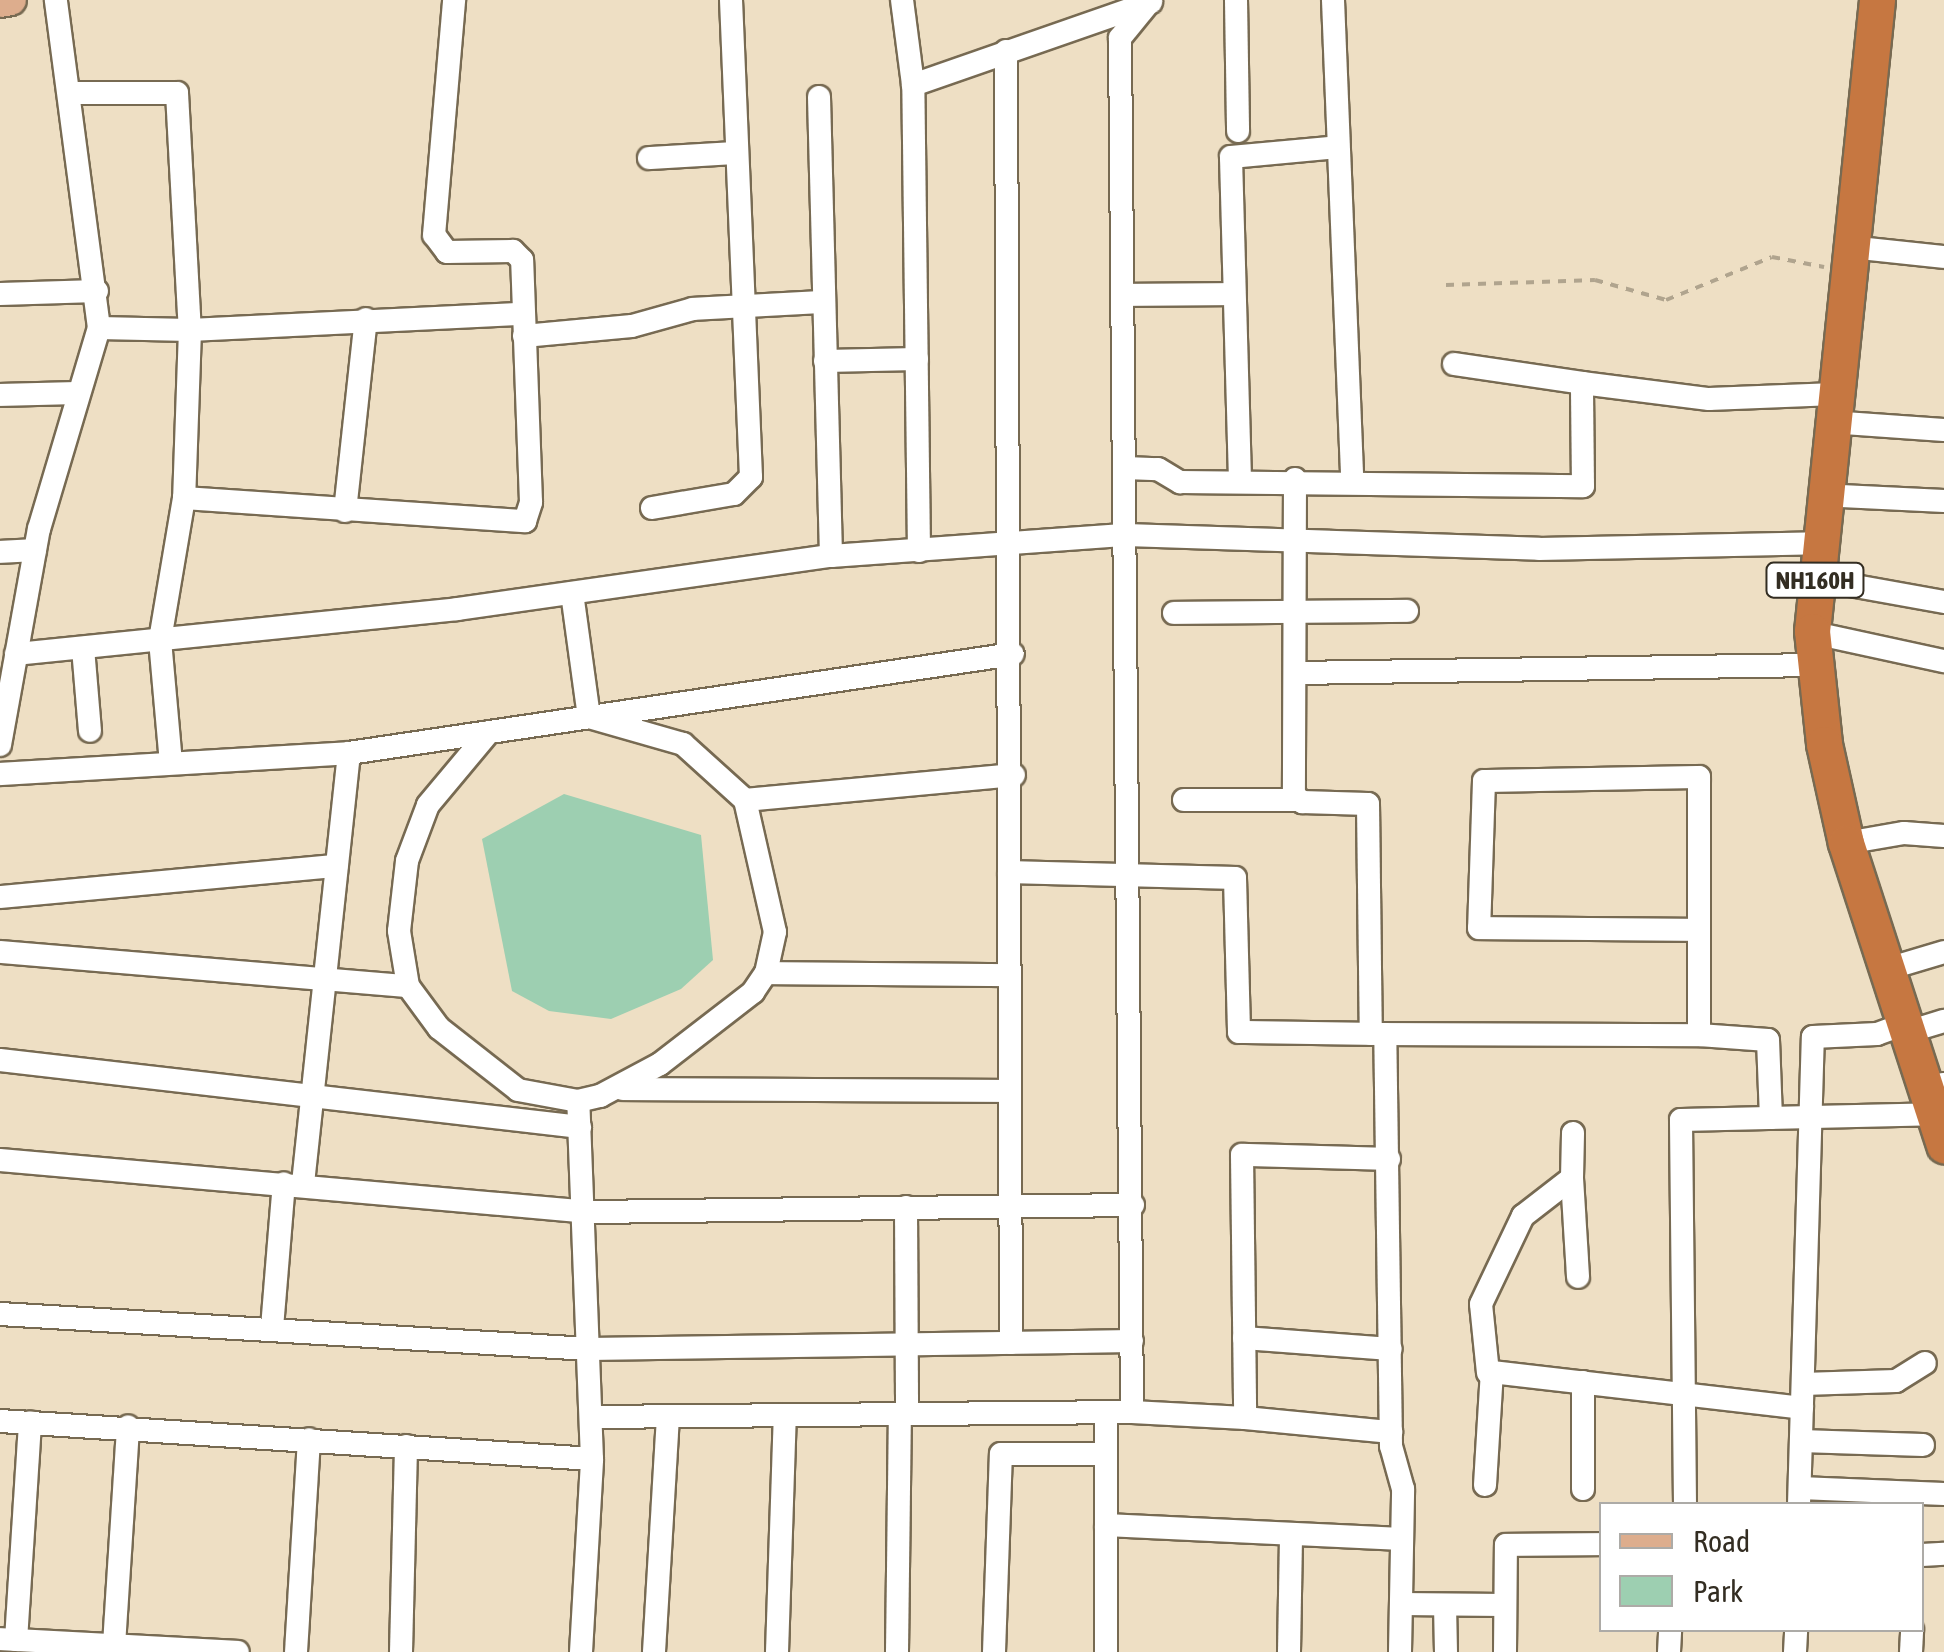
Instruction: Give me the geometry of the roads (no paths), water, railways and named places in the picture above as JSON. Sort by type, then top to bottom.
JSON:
[{"type":"highway","name":"NH160H","points":[[1859,260],[1876,0]]},
{"type":"highway","name":"NH160H","points":[[1893,0],[1839,413],[1818,543],[1822,651],[1855,842],[1924,1024]]},
{"type":"highway","name":"NH160H","points":[[1822,651],[1841,496],[1839,413]]},
{"type":"highway","name":"NH160H","points":[[1855,842],[1924,1024],[1942,1105]]},
{"type":"main road","points":[[0,2],[11,0]]},
{"type":"street","points":[[0,746],[16,654],[10,629],[76,393],[99,328],[56,0]]},
{"type":"street","points":[[184,498],[525,521],[531,502],[519,253],[447,252],[434,235],[454,0]]},
{"type":"street","points":[[652,508],[734,494],[748,484],[732,153],[731,0]]},
{"type":"street","points":[[902,0],[914,85],[919,551]]},
{"type":"street","points":[[1236,0],[1238,131]]},
{"type":"street","points":[[1333,0],[1352,479]]},
{"type":"street","points":[[914,85],[1151,1]]},
{"type":"street","points":[[1132,1412],[1132,876],[1120,38],[1151,1]]},
{"type":"street","points":[[1006,51],[1014,774],[1007,975],[1011,1343]]},
{"type":"street","points":[[71,93],[177,92],[190,330],[184,498],[160,640],[171,763]]},
{"type":"street","points":[[819,96],[831,556]]},
{"type":"street","points":[[1240,480],[1230,157],[1338,147]]},
{"type":"street","points":[[649,158],[732,153]]},
{"type":"street","points":[[1859,260],[1944,257]]},
{"type":"street","points":[[0,294],[97,291]]},
{"type":"street","points":[[1123,295],[1232,294]]},
{"type":"street","points":[[99,328],[190,330],[366,319],[524,324],[824,302]]},
{"type":"street","points":[[344,511],[366,319]]},
{"type":"street","points":[[826,360],[918,359]]},
{"type":"street","points":[[1454,364],[1944,430]]},
{"type":"street","points":[[1125,468],[1158,468],[1180,482],[1352,479],[1583,486],[1582,383]]},
{"type":"street","points":[[0,395],[76,393]]},
{"type":"street","points":[[1295,480],[1296,800]]},
{"type":"street","points":[[1841,496],[1944,501]]},
{"type":"street","points":[[16,654],[572,593],[831,556],[1126,535],[1539,549],[1818,543]]},
{"type":"street","points":[[0,552],[35,550]]},
{"type":"street","points":[[1833,582],[1944,602]]},
{"type":"street","points":[[572,593],[589,717]]},
{"type":"street","points":[[1174,612],[1407,611]]},
{"type":"street","points":[[83,648],[90,731]]},
{"type":"street","points":[[1295,674],[1822,651],[1944,660]]},
{"type":"street","points":[[0,774],[350,752],[1013,654]]},
{"type":"street","points":[[589,717],[683,744],[745,800],[774,913],[766,973],[688,1044],[619,1089]]},
{"type":"street","points":[[489,732],[428,806],[407,861],[399,931],[408,986],[439,1028],[518,1090],[578,1101],[619,1089],[1007,1091]]},
{"type":"street","points":[[272,1328],[313,1092],[350,752]]},
{"type":"street","points":[[745,800],[1014,774]]},
{"type":"street","points":[[1699,930],[1479,928],[1484,781],[1699,777],[1699,930],[1699,1035]]},
{"type":"street","points":[[1184,800],[1368,804],[1378,1034],[1389,1158],[1391,1432],[1403,1489],[1400,1652]]},
{"type":"street","points":[[1855,842],[1944,836]]},
{"type":"street","points":[[0,897],[337,866]]},
{"type":"street","points":[[1009,872],[1235,878],[1239,1032],[1699,1035],[1768,1040],[1771,1118]]},
{"type":"street","points":[[0,952],[408,986]]},
{"type":"street","points":[[1904,964],[1944,952]]},
{"type":"street","points":[[766,973],[1007,975]]},
{"type":"street","points":[[1924,1024],[1877,1034],[1815,1035],[1800,1496],[1944,1494]]},
{"type":"street","points":[[0,1060],[313,1092],[580,1127]]},
{"type":"street","points":[[578,1101],[592,1460],[581,1652]]},
{"type":"street","points":[[1685,1502],[1680,1120],[1810,1117],[1942,1105]]},
{"type":"street","points":[[1573,1133],[1578,1277]]},
{"type":"street","points":[[1245,1418],[1242,1155],[1389,1158]]},
{"type":"street","points":[[0,1160],[585,1212],[1133,1205]]},
{"type":"street","points":[[1486,1486],[1488,1374],[1480,1316],[1487,1290],[1523,1216],[1572,1178]]},
{"type":"street","points":[[897,1652],[906,1207]]},
{"type":"street","points":[[0,1314],[589,1349],[1132,1341]]},
{"type":"street","points":[[1244,1338],[1391,1349]]},
{"type":"street","points":[[1488,1374],[1684,1394],[1802,1396],[1896,1382],[1925,1362]]},
{"type":"street","points":[[1583,1382],[1583,1489]]},
{"type":"street","points":[[1106,1412],[1106,1652]]},
{"type":"street","points":[[591,1416],[1132,1412],[1391,1432]]},
{"type":"street","points":[[777,1652],[785,1415]]},
{"type":"street","points":[[654,1652],[668,1416]]},
{"type":"street","points":[[0,1421],[128,1426],[592,1460]]},
{"type":"street","points":[[30,1422],[8,1640],[238,1652]]},
{"type":"street","points":[[114,1646],[128,1426]]},
{"type":"street","points":[[296,1652],[309,1439]]},
{"type":"street","points":[[1801,1441],[1923,1445]]},
{"type":"street","points":[[400,1652],[406,1446]]},
{"type":"street","points":[[994,1652],[1002,1454],[1106,1454]]},
{"type":"street","points":[[1106,1525],[1291,1539],[1402,1539]]},
{"type":"street","points":[[1289,1652],[1291,1539]]},
{"type":"street","points":[[1506,1652],[1508,1544],[1599,1544]]},
{"type":"street","points":[[1401,1604],[1504,1606]]},
{"type":"street","points":[[1446,1605],[1446,1652]]}]
